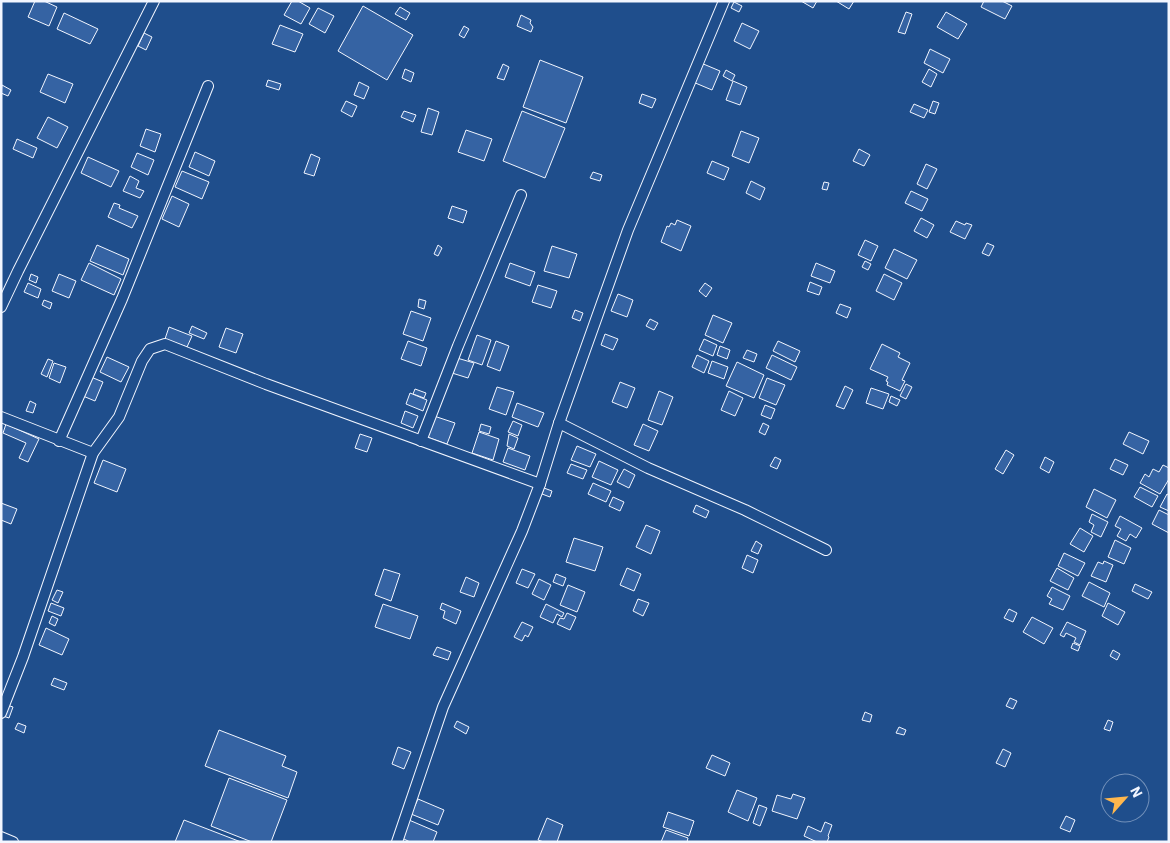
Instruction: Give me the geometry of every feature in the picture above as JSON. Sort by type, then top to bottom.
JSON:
[{"type":"street","points":[[1,307],[154,1]]},
{"type":"street","points":[[397,842],[443,707],[522,531],[540,484],[559,423],[628,230],[724,1]]},
{"type":"street","points":[[59,441],[122,299],[208,86]]},
{"type":"street","points":[[421,441],[520,195]]},
{"type":"street","points":[[1,712],[23,657],[93,453],[119,417],[150,349],[165,344],[266,384],[540,484]]},
{"type":"street","points":[[1,418],[93,453]]},
{"type":"street","points":[[559,423],[648,468],[745,510],[826,550]]},
{"type":"street","points":[[1,837],[13,842]]},
{"type":"building","points":[[35,1],[44,1],[57,7],[49,26],[28,17]]},
{"type":"building","points":[[292,1],[298,1],[310,8],[301,24],[284,15]]},
{"type":"building","points":[[801,1],[817,1],[813,8]]},
{"type":"building","points":[[836,1],[854,1],[849,9]]},
{"type":"building","points":[[984,1],[1002,1],[1012,6],[1005,19],[981,7]]},
{"type":"building","points":[[734,2],[742,6],[739,12],[731,8]]},
{"type":"building","points":[[363,6],[413,35],[387,80],[338,51]]},
{"type":"building","points":[[400,7],[410,13],[406,20],[395,14]]},
{"type":"building","points":[[318,8],[334,16],[325,33],[309,24]]},
{"type":"building","points":[[906,12],[912,14],[905,34],[898,32]]},
{"type":"building","points":[[946,12],[967,24],[958,39],[937,27]]},
{"type":"building","points":[[64,13],[98,29],[90,44],[57,29]]},
{"type":"building","points":[[521,15],[531,20],[530,23],[533,27],[531,32],[517,26]]},
{"type":"building","points":[[742,23],[759,31],[750,49],[734,41]]},
{"type":"building","points":[[280,25],[303,34],[295,52],[272,44]]},
{"type":"building","points":[[464,26],[469,29],[464,38],[459,35]]},
{"type":"building","points":[[144,33],[152,37],[146,50],[138,46]]},
{"type":"building","points":[[930,49],[950,59],[943,73],[924,63]]},
{"type":"building","points":[[540,60],[583,77],[566,123],[523,107]]},
{"type":"building","points":[[701,63],[720,71],[712,90],[693,82]]},
{"type":"building","points":[[503,64],[509,67],[504,80],[497,78]]},
{"type":"building","points":[[405,69],[414,73],[411,82],[402,78]]},
{"type":"building","points":[[929,69],[937,74],[931,87],[922,82]]},
{"type":"building","points":[[726,70],[735,75],[732,81],[723,76]]},
{"type":"building","points":[[48,74],[73,84],[65,103],[40,92]]},
{"type":"building","points":[[268,80],[281,84],[279,90],[266,86]]},
{"type":"building","points":[[733,81],[747,87],[740,105],[726,100]]},
{"type":"building","points":[[359,82],[369,87],[364,99],[354,95]]},
{"type":"building","points":[[2,85],[11,90],[8,96],[1,93]]},
{"type":"building","points":[[642,94],[656,99],[652,108],[639,103]]},
{"type":"building","points":[[346,101],[357,106],[352,117],[341,111]]},
{"type":"building","points":[[933,101],[939,103],[935,114],[929,112]]},
{"type":"building","points":[[914,104],[928,110],[924,118],[910,112]]},
{"type":"building","points":[[428,108],[439,112],[432,135],[421,132]]},
{"type":"building","points":[[404,111],[416,115],[413,122],[401,117]]},
{"type":"building","points":[[522,111],[565,128],[545,178],[503,161]]},
{"type":"building","points":[[48,117],[68,127],[57,148],[37,138]]},
{"type":"building","points":[[146,129],[161,134],[155,152],[140,146]]},
{"type":"building","points":[[466,130],[492,139],[484,161],[458,152]]},
{"type":"building","points":[[741,131],[759,138],[749,163],[732,156]]},
{"type":"building","points":[[17,139],[37,148],[33,158],[13,149]]},
{"type":"building","points":[[859,149],[870,155],[864,166],[853,161]]},
{"type":"building","points":[[195,152],[215,161],[209,176],[189,167]]},
{"type":"building","points":[[137,153],[154,160],[148,175],[131,167]]},
{"type":"building","points":[[311,154],[320,158],[314,176],[304,173]]},
{"type":"building","points":[[88,157],[119,171],[111,187],[81,173]]},
{"type":"building","points":[[712,161],[729,168],[724,180],[707,173]]},
{"type":"building","points":[[926,164],[937,169],[927,189],[917,184]]},
{"type":"building","points":[[182,171],[209,182],[202,199],[175,187]]},
{"type":"building","points":[[593,172],[602,175],[600,181],[590,178]]},
{"type":"building","points":[[130,176],[139,181],[136,188],[144,191],[140,198],[123,191]]},
{"type":"building","points":[[751,181],[765,188],[760,200],[746,193]]},
{"type":"building","points":[[824,182],[829,183],[827,190],[822,189]]},
{"type":"building","points":[[911,191],[928,199],[922,211],[905,203]]},
{"type":"building","points":[[172,196],[189,204],[179,227],[162,219]]},
{"type":"building","points":[[114,203],[120,205],[119,208],[138,216],[132,228],[108,217]]},
{"type":"building","points":[[452,206],[467,211],[463,223],[448,218]]},
{"type":"building","points":[[921,218],[934,225],[927,238],[914,231]]},
{"type":"building","points":[[677,220],[691,226],[681,251],[661,242],[667,226],[669,227],[671,223],[675,225]]},
{"type":"building","points":[[956,221],[965,225],[966,223],[972,225],[965,239],[950,232]]},
{"type":"building","points":[[865,240],[878,246],[871,261],[858,255]]},
{"type":"building","points":[[987,243],[994,246],[989,256],[982,253]]},
{"type":"building","points":[[97,245],[129,259],[123,275],[90,261]]},
{"type":"building","points":[[438,245],[442,248],[438,256],[434,254]]},
{"type":"building","points":[[552,246],[577,254],[569,278],[544,271]]},
{"type":"building","points":[[894,249],[917,260],[907,279],[885,268]]},
{"type":"building","points":[[865,261],[871,264],[868,270],[862,267]]},
{"type":"building","points":[[89,263],[121,279],[114,295],[81,280]]},
{"type":"building","points":[[510,263],[535,272],[530,286],[505,277]]},
{"type":"building","points":[[816,263],[835,271],[830,283],[811,276]]},
{"type":"building","points":[[31,274],[38,277],[36,283],[29,280]]},
{"type":"building","points":[[59,274],[76,281],[69,298],[52,291]]},
{"type":"building","points":[[884,274],[902,283],[894,300],[876,291]]},
{"type":"building","points":[[810,282],[822,287],[819,295],[807,291]]},
{"type":"building","points":[[28,283],[41,289],[38,298],[24,292]]},
{"type":"building","points":[[705,283],[712,288],[706,297],[699,291]]},
{"type":"building","points":[[538,285],[557,291],[551,308],[532,302]]},
{"type":"building","points":[[618,294],[633,300],[627,317],[611,311]]},
{"type":"building","points":[[419,299],[426,301],[424,309],[418,307]]},
{"type":"building","points":[[44,300],[52,303],[50,309],[42,305]]},
{"type":"building","points":[[840,304],[851,308],[847,318],[836,313]]},
{"type":"building","points":[[575,310],[583,313],[580,321],[572,318]]},
{"type":"building","points":[[411,311],[431,318],[423,341],[403,334]]},
{"type":"building","points":[[713,315],[732,323],[723,343],[705,335]]},
{"type":"building","points":[[650,319],[658,323],[654,330],[646,326]]},
{"type":"building","points":[[192,326],[207,333],[204,339],[189,333]]},
{"type":"building","points":[[169,327],[192,336],[187,347],[165,339]]},
{"type":"building","points":[[226,328],[243,334],[236,353],[219,347]]},
{"type":"building","points":[[605,334],[618,339],[613,350],[601,345]]},
{"type":"building","points":[[477,335],[491,340],[482,365],[468,360]]},
{"type":"building","points":[[704,339],[717,345],[713,356],[699,350]]},
{"type":"building","points":[[408,341],[427,348],[421,366],[401,359]]},
{"type":"building","points":[[496,341],[509,346],[500,371],[487,366]]},
{"type":"building","points":[[778,341],[800,351],[795,362],[773,351]]},
{"type":"building","points":[[882,344],[900,353],[898,357],[910,363],[902,380],[905,381],[900,391],[887,385],[888,377],[870,369]]},
{"type":"building","points":[[720,346],[730,350],[727,359],[717,355]]},
{"type":"building","points":[[747,350],[757,354],[754,362],[743,358]]},
{"type":"building","points":[[697,355],[709,361],[704,373],[692,367]]},
{"type":"building","points":[[772,355],[797,367],[791,380],[766,368]]},
{"type":"building","points":[[107,357],[129,367],[121,382],[100,372]]},
{"type":"building","points":[[457,358],[474,363],[468,378],[452,373]]},
{"type":"building","points":[[48,359],[53,361],[47,377],[41,374]]},
{"type":"building","points":[[712,361],[728,367],[724,379],[708,373]]},
{"type":"building","points":[[737,362],[764,375],[754,398],[726,386]]},
{"type":"building","points":[[54,363],[66,367],[60,383],[49,378]]},
{"type":"building","points":[[91,377],[103,382],[95,401],[83,396]]},
{"type":"building","points":[[767,378],[785,385],[776,405],[759,398]]},
{"type":"building","points":[[620,382],[635,388],[627,408],[612,402]]},
{"type":"building","points":[[906,384],[912,387],[906,399],[900,396]]},
{"type":"building","points":[[845,386],[853,390],[844,409],[836,406]]},
{"type":"building","points":[[497,387],[514,392],[506,415],[489,409]]},
{"type":"building","points":[[871,388],[889,394],[883,409],[866,403]]},
{"type":"building","points":[[415,389],[426,393],[424,398],[413,394]]},
{"type":"building","points":[[659,391],[673,397],[662,425],[648,420]]},
{"type":"building","points":[[729,391],[743,398],[735,416],[721,410]]},
{"type":"building","points":[[410,393],[427,400],[423,411],[406,404]]},
{"type":"building","points":[[891,396],[900,400],[897,406],[889,402]]},
{"type":"building","points":[[30,401],[36,404],[33,413],[26,411]]},
{"type":"building","points":[[517,403],[544,413],[538,427],[512,417]]},
{"type":"building","points":[[765,405],[775,409],[771,419],[761,415]]},
{"type":"building","points":[[405,411],[418,416],[413,428],[401,423]]},
{"type":"building","points":[[434,416],[455,423],[447,444],[427,437]]},
{"type":"building","points":[[513,421],[522,425],[518,436],[508,432]]},
{"type":"building","points":[[763,423],[769,426],[765,435],[759,432]]},
{"type":"building","points":[[6,424],[39,439],[28,462],[19,458],[26,443],[3,433]]},
{"type":"building","points":[[481,424],[491,427],[489,434],[479,431]]},
{"type":"building","points":[[643,424],[658,431],[649,451],[634,445]]},
{"type":"building","points":[[479,432],[499,439],[493,460],[472,453]]},
{"type":"building","points":[[1129,432],[1149,441],[1143,454],[1123,444]]},
{"type":"building","points":[[360,434],[372,438],[367,452],[355,448]]},
{"type":"building","points":[[509,434],[518,438],[514,449],[507,446]]},
{"type":"building","points":[[577,446],[596,454],[590,467],[571,460]]},
{"type":"building","points":[[508,448],[530,456],[525,470],[503,462]]},
{"type":"building","points":[[1006,450],[1014,455],[1003,474],[995,469]]},
{"type":"building","points":[[775,457],[781,460],[777,469],[770,466]]},
{"type":"building","points":[[1045,457],[1054,462],[1049,473],[1040,468]]},
{"type":"building","points":[[1115,459],[1128,465],[1123,475],[1110,469]]},
{"type":"building","points":[[103,460],[126,469],[117,492],[94,483]]},
{"type":"building","points":[[599,461],[618,470],[611,485],[592,477]]},
{"type":"building","points":[[571,464],[587,470],[583,479],[567,473]]},
{"type":"building","points":[[1163,465],[1169,468],[1169,479],[1160,494],[1140,483],[1145,474],[1149,477],[1153,469],[1159,472]]},
{"type":"building","points":[[624,469],[635,475],[629,488],[617,482]]},
{"type":"building","points":[[593,483],[611,491],[606,502],[588,494]]},
{"type":"building","points":[[1140,487],[1158,496],[1152,507],[1134,497]]},
{"type":"building","points":[[544,488],[552,491],[550,497],[542,494]]},
{"type":"building","points":[[1094,489],[1116,500],[1107,518],[1086,507]]},
{"type":"building","points":[[1167,494],[1169,495],[1169,511],[1160,507]]},
{"type":"building","points":[[613,497],[624,502],[620,511],[609,506]]},
{"type":"building","points":[[1,503],[17,509],[11,524],[1,520]]},
{"type":"building","points":[[696,505],[709,511],[706,518],[693,512]]},
{"type":"building","points":[[1159,510],[1169,515],[1169,533],[1152,524]]},
{"type":"building","points":[[1092,514],[1108,522],[1101,537],[1091,532],[1094,525],[1089,522]]},
{"type":"building","points":[[1120,516],[1142,528],[1136,538],[1130,534],[1126,541],[1117,536],[1121,529],[1115,526]]},
{"type":"building","points":[[646,525],[660,531],[651,554],[636,547]]},
{"type":"building","points":[[1080,528],[1093,536],[1084,552],[1070,544]]},
{"type":"building","points":[[574,538],[603,547],[595,571],[566,562]]},
{"type":"building","points":[[1115,540],[1131,548],[1124,564],[1108,557]]},
{"type":"building","points":[[756,541],[762,545],[758,554],[751,551]]},
{"type":"building","points":[[1064,553],[1085,563],[1078,576],[1058,566]]},
{"type":"building","points":[[747,555],[758,560],[753,573],[742,568]]},
{"type":"building","points":[[1104,561],[1113,565],[1106,582],[1091,576],[1098,562],[1103,564]]},
{"type":"building","points":[[627,568],[641,574],[634,591],[620,585]]},
{"type":"building","points":[[1057,568],[1074,578],[1068,590],[1050,581]]},
{"type":"building","points":[[384,569],[400,574],[391,601],[375,595]]},
{"type":"building","points":[[522,569],[535,574],[528,588],[516,583]]},
{"type":"building","points":[[556,574],[566,578],[563,586],[553,582]]},
{"type":"building","points":[[466,577],[479,583],[474,597],[460,592]]},
{"type":"building","points":[[539,579],[551,585],[544,600],[532,594]]},
{"type":"building","points":[[1089,582],[1110,593],[1104,607],[1082,596]]},
{"type":"building","points":[[1135,584],[1152,592],[1148,599],[1132,591]]},
{"type":"building","points":[[568,585],[585,592],[577,612],[560,605]]},
{"type":"building","points":[[1052,587],[1070,596],[1063,610],[1049,604],[1052,599],[1047,596]]},
{"type":"building","points":[[57,590],[63,592],[58,603],[52,600]]},
{"type":"building","points":[[638,599],[649,603],[643,616],[633,611]]},
{"type":"building","points":[[51,603],[64,608],[61,616],[48,611]]},
{"type":"building","points":[[442,603],[461,611],[456,624],[443,618],[445,611],[440,609]]},
{"type":"building","points":[[1108,603],[1125,612],[1118,625],[1102,616]]},
{"type":"building","points":[[383,604],[418,616],[410,639],[375,627]]},
{"type":"building","points":[[546,604],[564,613],[562,617],[557,614],[553,623],[540,617]]},
{"type":"building","points":[[1009,609],[1017,613],[1013,622],[1004,618]]},
{"type":"building","points":[[567,613],[576,617],[570,630],[557,624],[560,618],[564,619]]},
{"type":"building","points":[[52,616],[58,619],[55,626],[49,623]]},
{"type":"building","points":[[1032,617],[1053,628],[1044,644],[1023,632]]},
{"type":"building","points":[[522,622],[533,627],[528,637],[525,635],[522,641],[514,637]]},
{"type":"building","points":[[1067,622],[1086,631],[1080,645],[1074,642],[1076,638],[1066,633],[1064,637],[1060,635]]},
{"type":"building","points":[[46,628],[69,639],[62,655],[39,645]]},
{"type":"building","points":[[1073,643],[1080,646],[1078,651],[1071,648]]},
{"type":"building","points":[[437,647],[451,652],[448,660],[433,655]]},
{"type":"building","points":[[1113,650],[1120,654],[1117,660],[1110,656]]},
{"type":"building","points":[[54,678],[67,683],[64,690],[51,685]]},
{"type":"building","points":[[1010,698],[1017,701],[1013,709],[1006,706]]},
{"type":"building","points":[[7,705],[13,707],[9,718],[3,716]]},
{"type":"building","points":[[865,712],[872,715],[870,722],[862,720]]},
{"type":"building","points":[[1108,720],[1113,722],[1110,731],[1104,729]]},
{"type":"building","points":[[457,721],[469,727],[466,734],[454,727]]},
{"type":"building","points":[[18,723],[26,726],[24,733],[15,729]]},
{"type":"building","points":[[899,727],[906,730],[904,735],[896,733]]},
{"type":"building","points":[[219,730],[286,756],[282,766],[297,772],[288,798],[205,766]]},
{"type":"building","points":[[398,747],[411,752],[404,769],[392,764]]},
{"type":"building","points":[[1003,749],[1011,753],[1005,767],[996,763]]},
{"type":"building","points":[[712,755],[730,763],[725,776],[706,768]]},
{"type":"building","points":[[229,778],[287,800],[271,842],[252,842],[211,826]]},
{"type":"building","points":[[737,790],[757,798],[748,821],[728,812]]},
{"type":"building","points":[[793,794],[805,798],[797,819],[772,811],[777,795],[791,799]]},
{"type":"building","points":[[418,799],[444,810],[438,825],[411,814]]},
{"type":"building","points":[[759,805],[767,808],[760,826],[753,823]]},
{"type":"building","points":[[668,812],[694,821],[689,836],[663,827]]},
{"type":"building","points":[[1066,816],[1075,820],[1070,832],[1060,828]]},
{"type":"building","points":[[547,818],[563,825],[557,842],[538,840]]},
{"type":"building","points":[[184,820],[241,842],[175,842]]},
{"type":"building","points":[[409,820],[437,832],[433,842],[410,842],[402,838]]},
{"type":"building","points":[[825,822],[832,825],[827,842],[817,842],[804,836],[808,826],[821,832]]},
{"type":"building","points":[[666,830],[688,838],[687,842],[661,842]]}]
